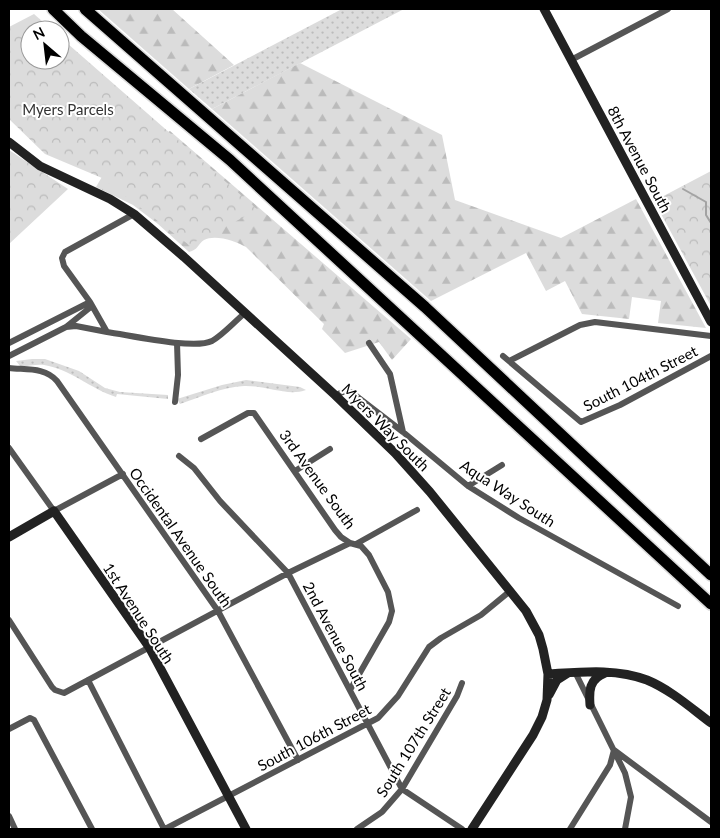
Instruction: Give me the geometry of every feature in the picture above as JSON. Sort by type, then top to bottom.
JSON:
[{"type":"highway","points":[[53,9],[81,36],[230,160],[711,604]]},
{"type":"highway","points":[[85,9],[425,307],[711,575]]},
{"type":"street","name":"8th Avenue South","points":[[544,9],[711,322]]},
{"type":"street","points":[[571,60],[668,9]]},
{"type":"street","name":"Myers Way South","points":[[9,142],[40,166],[110,199],[134,214],[184,257],[335,395],[413,472],[531,618],[539,634],[548,674],[547,700],[542,717],[533,735],[472,829]]},
{"type":"street","points":[[107,332],[91,304],[64,266],[62,258],[65,252],[134,214]]},
{"type":"street","points":[[9,356],[66,327],[91,304]]},
{"type":"street","points":[[9,343],[91,304]]},
{"type":"street","points":[[66,327],[76,326],[178,343],[202,344],[212,340],[245,313]]},
{"type":"street","points":[[503,356],[509,361],[580,325],[595,322],[711,336]]},
{"type":"street","points":[[369,342],[390,374],[403,432]]},
{"type":"street","points":[[175,402],[178,375],[178,343]]},
{"type":"street","name":"South 104th Street","points":[[509,361],[580,422],[620,405],[711,356]]},
{"type":"street","name":"Occidental Avenue South","points":[[9,368],[39,370],[53,376],[218,611],[298,760]]},
{"type":"street","name":"Aqua Way South","points":[[335,395],[351,392],[468,486],[519,518],[678,606]]},
{"type":"street","name":"3rd Avenue South","points":[[201,439],[252,412],[256,414],[335,530],[341,537],[365,549],[369,555],[388,592],[392,611],[388,622],[350,690]]},
{"type":"street","name":"1st Avenue South","points":[[9,448],[148,647],[246,829]]},
{"type":"street","points":[[295,471],[330,449]]},
{"type":"street","name":"2nd Avenue South","points":[[179,456],[194,468],[220,501],[288,573],[402,789],[462,829]]},
{"type":"street","points":[[468,486],[502,465]]},
{"type":"street","points":[[9,537],[123,474]]},
{"type":"street","points":[[9,620],[52,687],[59,692],[67,692],[288,573],[353,543],[417,510]]},
{"type":"street","name":"South 106th Street","points":[[164,829],[368,724],[387,709],[398,696],[424,654],[435,641],[481,615],[510,591]]},
{"type":"street","points":[[543,649],[552,665],[573,672],[626,773],[629,784],[630,806],[626,829]]},
{"type":"street","points":[[547,700],[557,680],[573,672]]},
{"type":"street","points":[[590,705],[589,689],[591,684],[599,675],[609,672]]},
{"type":"street","points":[[548,674],[609,672],[632,676],[653,683],[672,694],[711,723]]},
{"type":"street","points":[[88,680],[164,829]]},
{"type":"street","name":"South 107th Street","points":[[357,829],[382,812],[402,789],[457,696],[462,683]]},
{"type":"street","points":[[9,728],[30,718],[34,720],[92,829]]},
{"type":"street","points":[[614,750],[711,822]]},
{"type":"street","points":[[570,829],[610,765],[614,750]]},
{"type":"street","points":[[9,816],[15,829]]},
{"type":"green space","points":[[98,9],[172,9],[234,65],[189,89]]},
{"type":"green space","points":[[342,9],[404,9],[212,109],[189,89]]},
{"type":"green space","name":"Myers Parcels","points":[[34,14],[41,20],[22,20]]},
{"type":"green space","name":"Myers Parcels","points":[[20,21],[20,70],[70,70],[70,46],[258,210],[189,245],[102,178],[45,154],[9,119],[9,27]]},
{"type":"green space","points":[[300,63],[442,135],[455,200],[561,238],[636,199],[706,328],[658,323],[661,301],[632,297],[629,319],[582,314],[565,281],[546,291],[526,253],[431,301],[212,109]]},
{"type":"green space","points":[[170,131],[411,339],[392,360],[379,342],[345,353],[322,329],[324,324],[246,247],[219,238],[209,238],[189,252],[158,224],[133,205],[96,187],[110,163]]},
{"type":"green space","name":"Myers Parcels","points":[[9,150],[68,189],[9,244]]},
{"type":"green space","points":[[711,171],[711,306],[654,201]]},
{"type":"green space","points":[[45,359],[79,371],[105,388],[120,392],[168,395],[168,399],[117,394],[116,397],[54,367],[32,365],[21,367],[16,361]]},
{"type":"green space","points":[[246,380],[300,387],[306,390],[284,392],[244,386],[220,390],[180,404],[177,399],[222,385]]},
{"type":"waterway","points":[[683,189],[706,202],[706,215],[711,223]]}]
